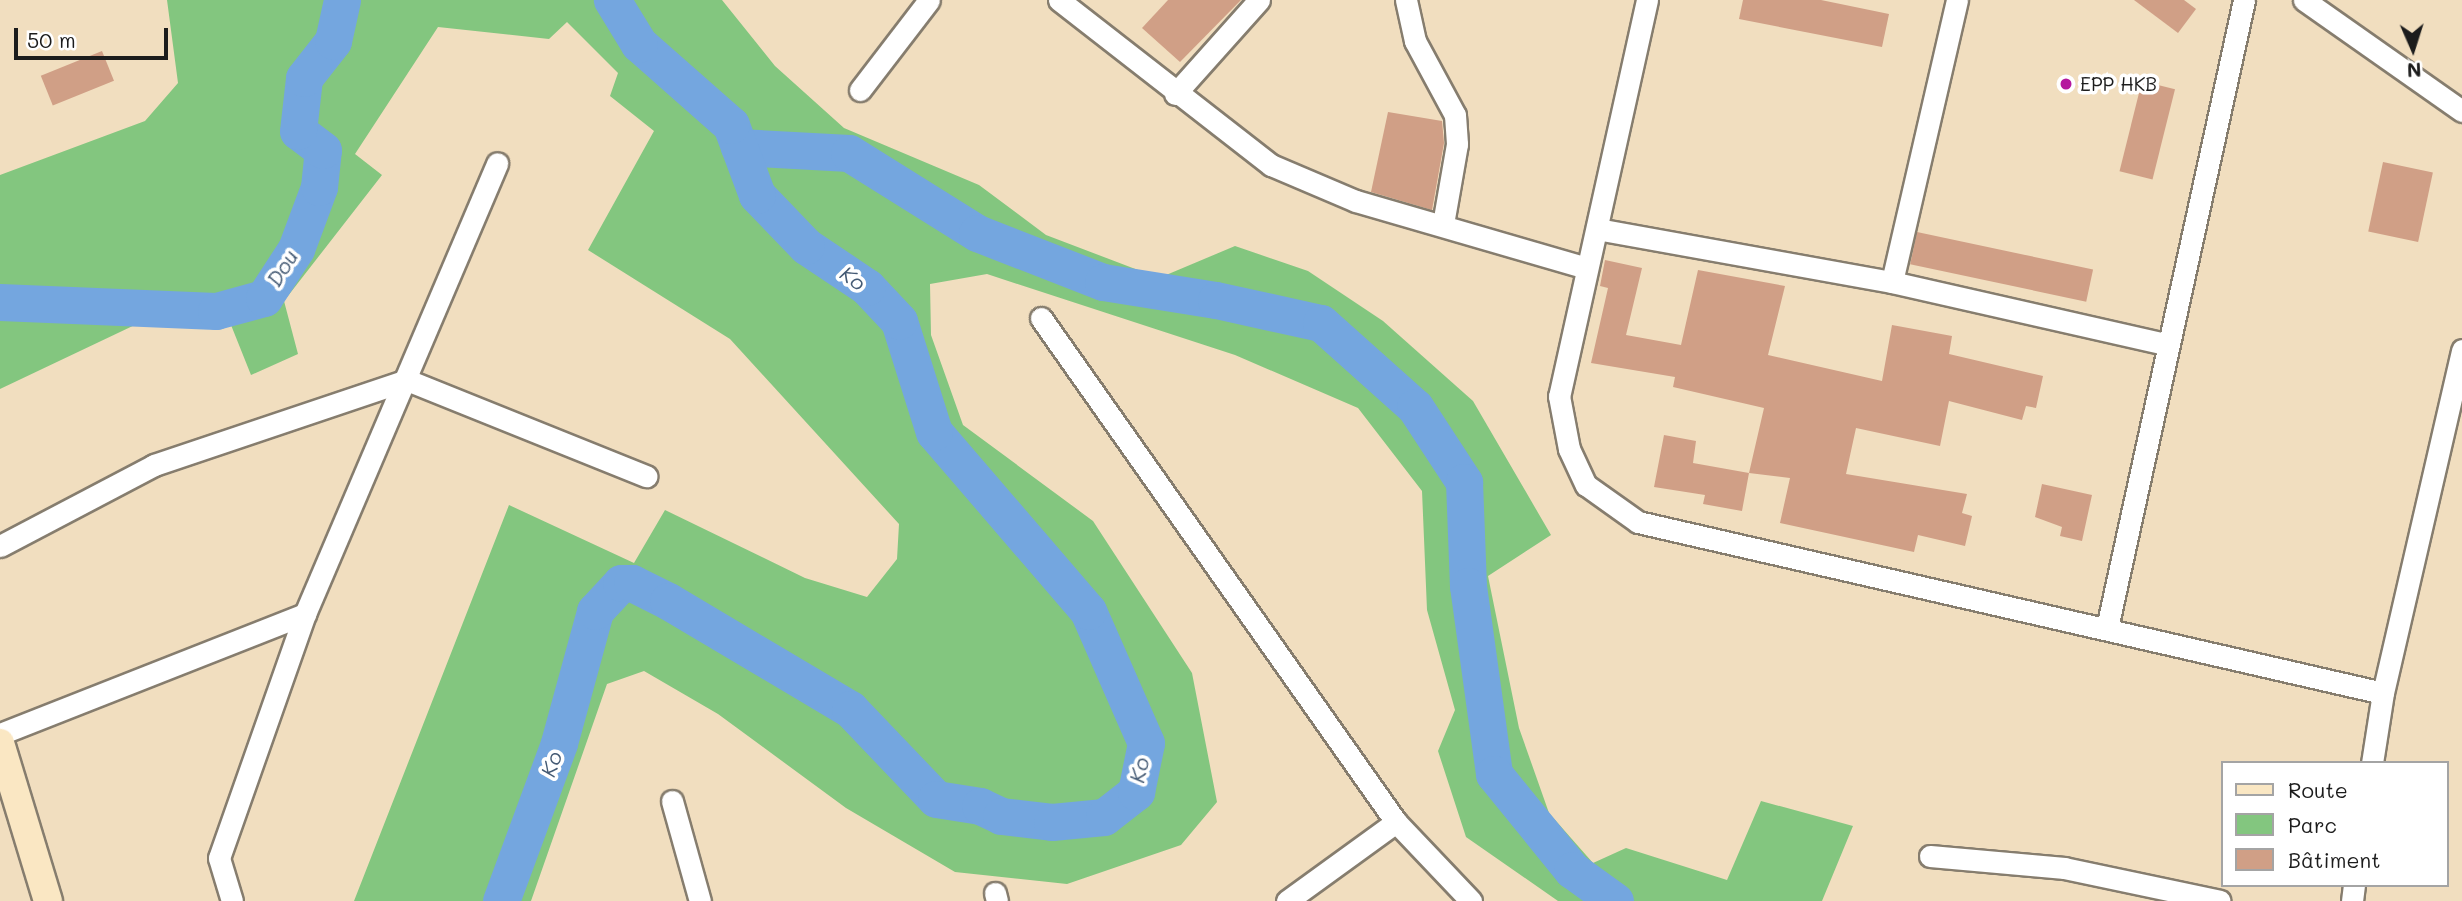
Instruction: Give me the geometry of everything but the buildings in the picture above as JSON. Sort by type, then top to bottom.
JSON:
[{"type":"main road","points":[[0,743],[46,899]]},
{"type":"street","points":[[860,90],[929,0]]},
{"type":"street","points":[[1059,0],[1175,94],[1271,165],[1356,201],[1443,224],[1586,268]]},
{"type":"street","points":[[1175,94],[1259,0]]},
{"type":"street","points":[[1406,0],[1415,41],[1455,115],[1457,144],[1443,224]]},
{"type":"street","points":[[1647,0],[1559,396],[1569,449],[1586,485],[1613,507],[1638,522],[2383,693]]},
{"type":"street","points":[[1892,282],[1956,0]]},
{"type":"street","points":[[2107,628],[2166,344],[2244,0]]},
{"type":"street","points":[[2304,0],[2462,111]]},
{"type":"street","points":[[232,901],[219,858],[305,614],[407,380],[497,163]]},
{"type":"street","points":[[1597,229],[1892,282],[2166,344]]},
{"type":"street","points":[[1041,317],[1396,822],[1471,901]]},
{"type":"street","points":[[2372,761],[2383,693],[2462,350]]},
{"type":"street","points":[[0,547],[154,465],[407,380],[646,476]]},
{"type":"street","points":[[0,734],[305,614]]},
{"type":"street","points":[[672,801],[700,901]]},
{"type":"street","points":[[1287,901],[1396,822]]},
{"type":"street","points":[[1930,856],[2064,868],[2220,901]]},
{"type":"green space","points":[[167,0],[722,0],[775,66],[844,128],[979,185],[1046,235],[1159,278],[1235,246],[1308,271],[1383,321],[1473,401],[1551,535],[1488,576],[1519,728],[1549,813],[1593,863],[1626,848],[1727,880],[1761,801],[1853,826],[1822,901],[1558,901],[1466,837],[1438,751],[1455,710],[1427,610],[1422,491],[1358,408],[1235,355],[987,274],[930,284],[931,335],[963,425],[1093,521],[1192,673],[1217,802],[1181,845],[1067,884],[955,872],[846,808],[718,714],[644,671],[607,684],[531,901],[354,901],[509,505],[634,563],[665,510],[805,578],[867,597],[897,559],[899,524],[730,339],[588,250],[654,131],[610,96],[618,73],[567,22],[549,39],[438,27],[355,154],[382,175],[284,301],[298,354],[251,375],[229,320],[139,323],[0,389],[0,175],[145,121],[178,83]]},
{"type":"waterway","name":"Dou","points":[[0,302],[216,311],[264,298],[296,249],[319,187],[323,150],[298,131],[304,78],[333,41],[342,0]]},
{"type":"waterway","name":"Ko","points":[[501,901],[559,743],[595,611],[621,583],[632,583],[668,601],[850,709],[936,799],[980,806],[1001,816],[1052,822],[1104,817],[1136,792],[1146,743],[1088,611],[934,432],[899,321],[867,287],[806,246],[757,195],[731,125],[639,44],[612,0]]},
{"type":"waterway","points":[[739,147],[849,153],[977,233],[1103,282],[1216,300],[1321,323],[1415,407],[1464,482],[1468,586],[1494,774],[1572,870],[1615,901]]},
{"type":"place","name":"EPP HKB","points":[[2066,84]]}]
